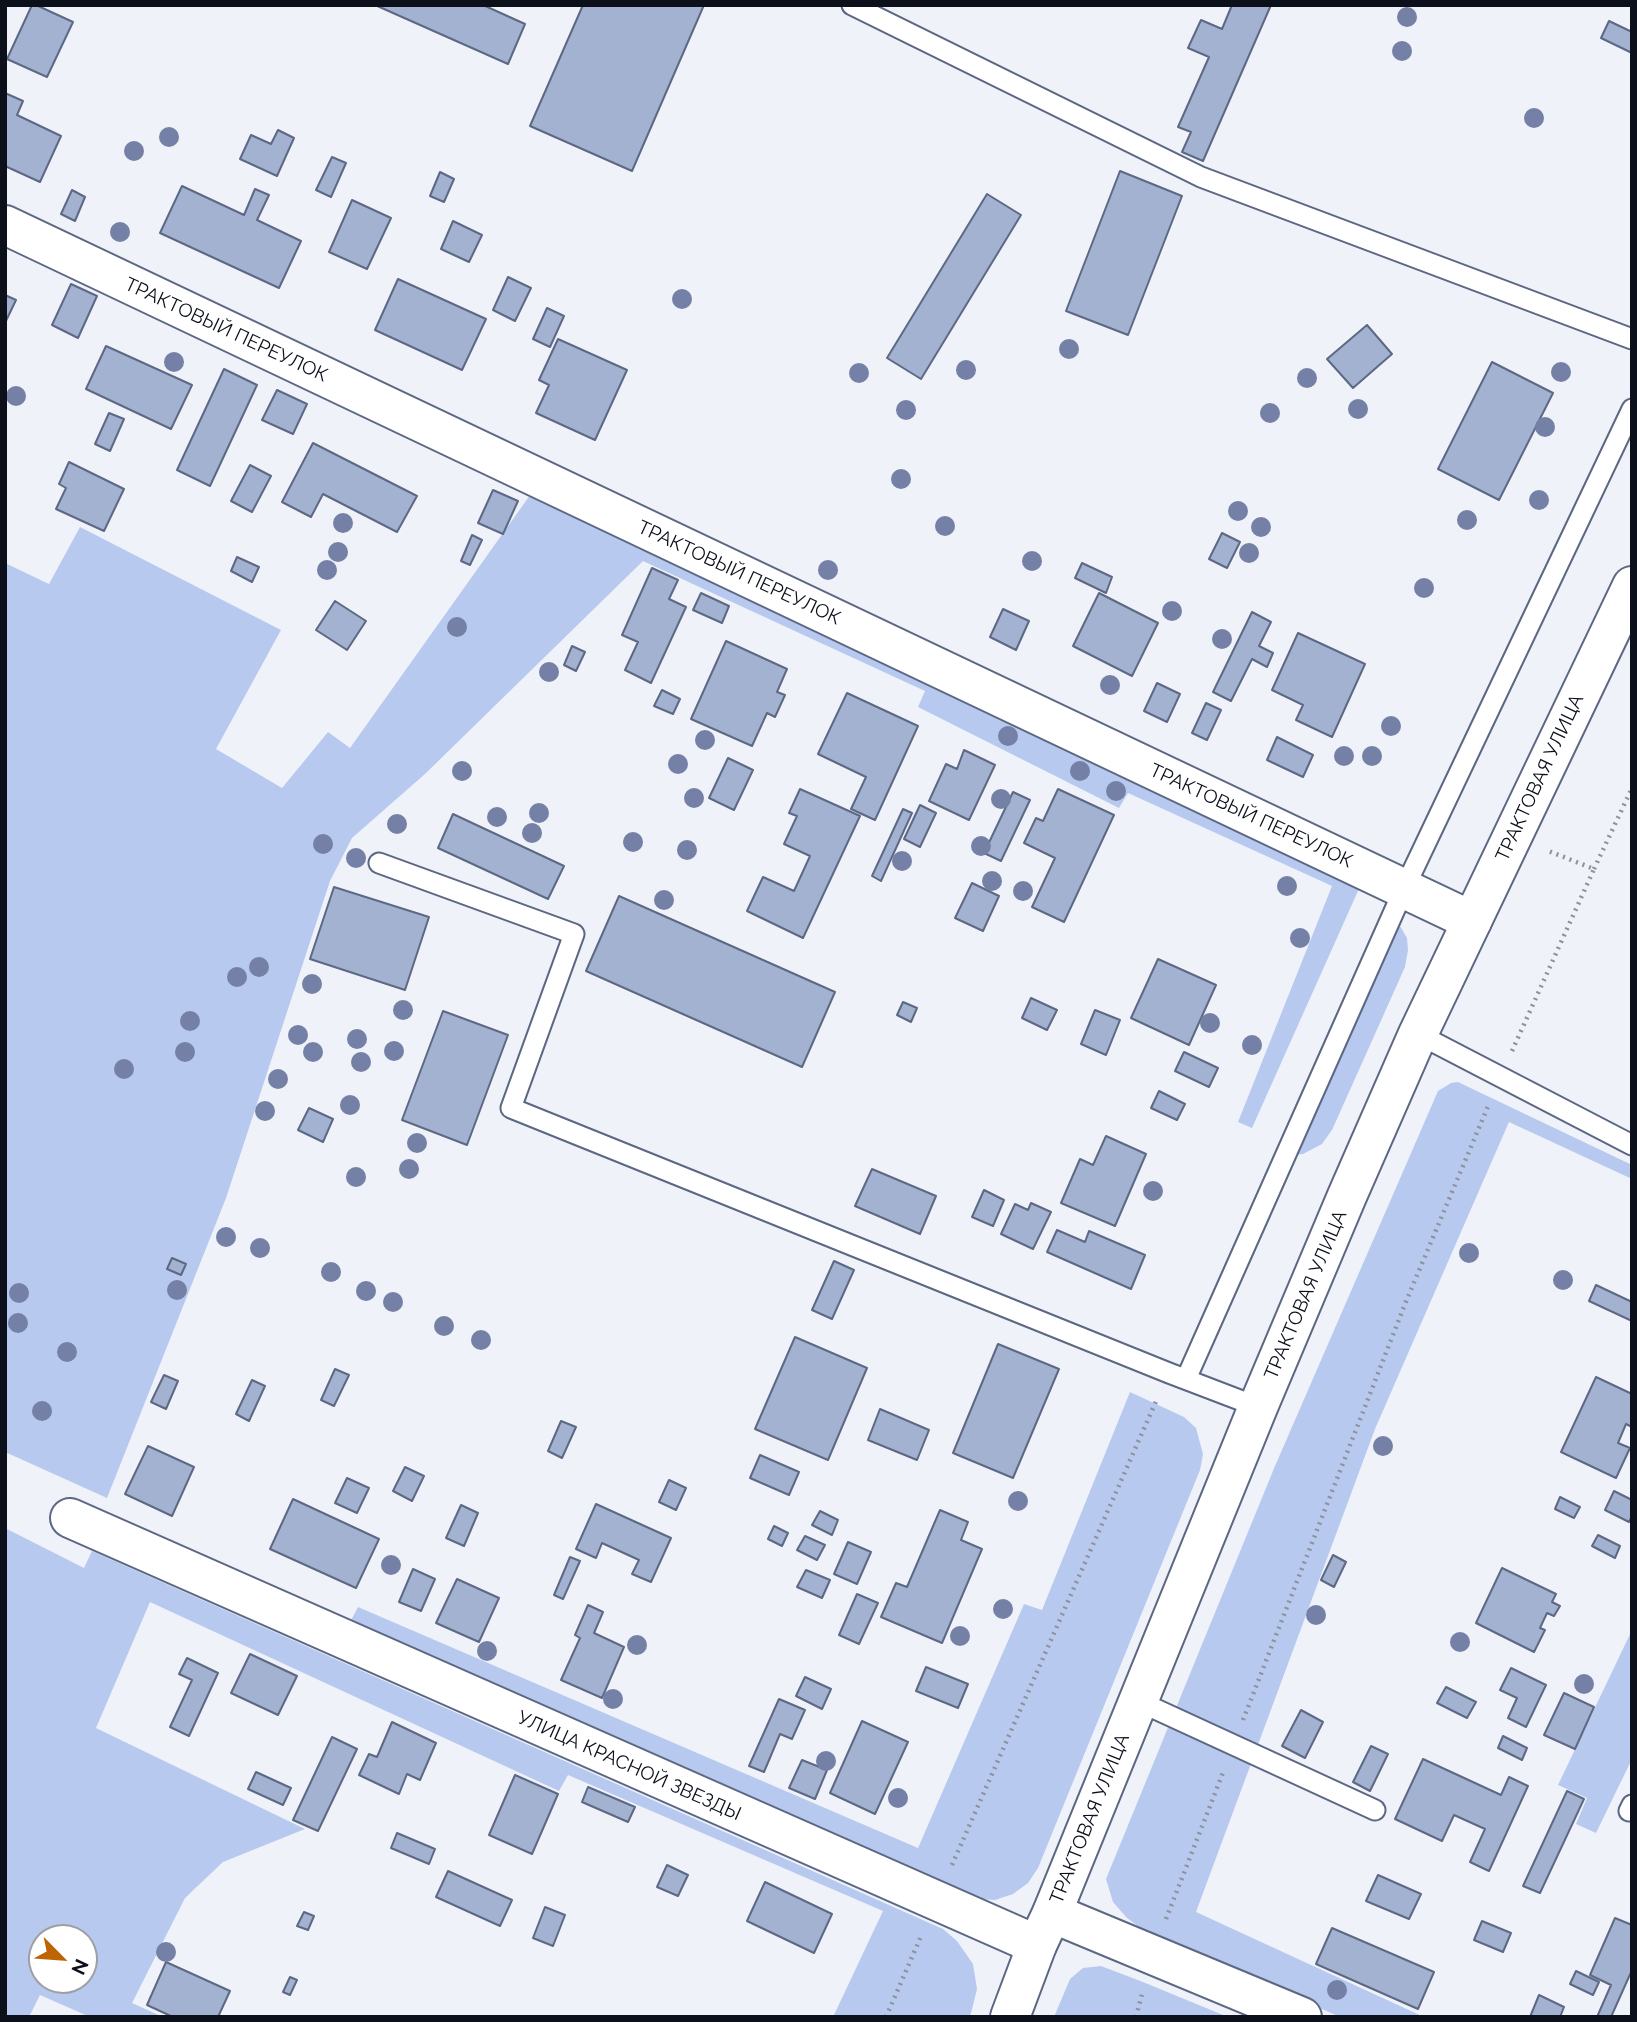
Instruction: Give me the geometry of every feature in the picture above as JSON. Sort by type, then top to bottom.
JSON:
[{"type":"main road","name":"ТРАКТОВЫЙ ПЕРЕУЛОК","points":[[5,225],[1472,920]]},
{"type":"main road","name":"ТРАКТОВАЯ УЛИЦА","points":[[1010,2017],[1258,1407],[1418,1034],[1632,586]]},
{"type":"main road","name":"УЛИЦА КРАСНОЙ ЗВЕЗДЫ","points":[[70,1518],[923,1896],[1152,1955],[1302,2017]]},
{"type":"lane","points":[[852,5],[1200,177],[1632,339]]},
{"type":"lane","points":[[1186,1379],[1404,889],[1632,409]]},
{"type":"lane","points":[[379,863],[574,934],[511,1108],[1258,1407]]},
{"type":"lane","points":[[1418,1034],[1632,1145]]},
{"type":"lane","points":[[1138,1701],[1375,1810]]},
{"type":"path","points":[[1152,1955],[1405,1304],[1501,1077],[1632,788]]},
{"type":"path","points":[[1512,836],[1594,869]]},
{"type":"shaded area","points":[[533,491],[1362,882],[1252,1128],[1238,1122],[1332,886],[1128,793],[1119,808],[918,707],[925,691],[643,561],[425,774],[352,838],[330,881],[226,1198],[107,1498],[5,1452],[5,563],[49,584],[80,527],[281,630],[216,749],[282,788],[328,732],[350,748]]},
{"type":"shaded area","points":[[1396,919],[1407,938],[1405,967],[1332,1130],[1322,1144],[1303,1154],[1291,1155]]},
{"type":"shaded area","points":[[1458,1082],[1632,1165],[1632,1179],[1509,1122],[1375,1429],[1196,1912],[1424,2017],[1340,2017],[1142,1929],[1127,1918],[1113,1902],[1106,1879],[1275,1466],[1438,1091]]},
{"type":"shaded area","points":[[1130,1392],[1184,1417],[1196,1428],[1203,1454],[1200,1470],[1038,1868],[1028,1883],[1013,1894],[995,1900],[980,1899],[347,1628],[358,1607],[918,1848],[1024,1604],[1042,1610]]},
{"type":"shaded area","points":[[5,1528],[84,1568],[92,1551],[943,1929],[957,1941],[973,1964],[977,1989],[970,2017],[833,2017],[883,1911],[568,1775],[559,1791],[150,1602],[96,1728],[305,1829],[223,1862],[185,1898],[132,2003],[163,2017],[90,2017],[40,1995],[29,2017],[5,2017]]},
{"type":"shaded area","points":[[1632,1630],[1632,1759],[1596,1833],[1576,1824],[1587,1798],[1558,1785]]},
{"type":"shaded area","points":[[1101,1966],[1228,2017],[1054,2017],[1070,1979],[1083,1968]]},
{"type":"building","points":[[32,5],[73,22],[47,77],[7,59]]},
{"type":"building","points":[[375,5],[483,5],[525,24],[508,64]]},
{"type":"building","points":[[583,5],[704,5],[632,171],[530,126]]},
{"type":"building","points":[[1232,5],[1271,5],[1203,161],[1182,152],[1191,132],[1178,127],[1209,57],[1188,48],[1201,20],[1222,29]]},
{"type":"building","points":[[1609,21],[1632,32],[1632,53],[1601,38]]},
{"type":"building","points":[[5,93],[23,101],[17,115],[61,136],[40,182],[5,166]]},
{"type":"building","points":[[278,130],[294,138],[277,176],[240,159],[251,135],[271,144]]},
{"type":"building","points":[[332,157],[346,163],[331,197],[316,190]]},
{"type":"building","points":[[1120,171],[1182,196],[1128,335],[1066,311]]},
{"type":"building","points":[[440,172],[454,179],[444,202],[430,196]]},
{"type":"building","points":[[182,186],[244,215],[255,189],[269,195],[257,220],[301,241],[279,288],[160,233]]},
{"type":"building","points":[[72,190],[85,197],[75,221],[61,214]]},
{"type":"building","points":[[987,194],[1021,215],[921,379],[887,358]]},
{"type":"building","points":[[352,200],[391,218],[367,269],[329,252]]},
{"type":"building","points":[[453,221],[482,235],[469,262],[441,249]]},
{"type":"building","points":[[508,277],[531,288],[515,321],[493,310]]},
{"type":"building","points":[[398,279],[486,319],[462,370],[375,330]]},
{"type":"building","points":[[71,284],[97,296],[78,338],[52,325]]},
{"type":"building","points":[[5,295],[16,300],[5,323]]},
{"type":"building","points":[[547,308],[564,316],[550,347],[533,339]]},
{"type":"building","points":[[1367,325],[1392,354],[1353,388],[1327,359]]},
{"type":"building","points":[[558,339],[627,370],[595,440],[536,413],[549,385],[539,380]]},
{"type":"building","points":[[106,346],[192,385],[171,429],[86,389]]},
{"type":"building","points":[[1492,362],[1553,393],[1499,500],[1438,469]]},
{"type":"building","points":[[224,369],[257,385],[210,486],[177,470]]},
{"type":"building","points":[[277,390],[307,404],[293,434],[262,420]]},
{"type":"building","points":[[109,413],[124,419],[110,451],[95,444]]},
{"type":"building","points":[[313,443],[417,496],[397,532],[323,494],[311,517],[282,502]]},
{"type":"building","points":[[69,462],[124,489],[104,531],[56,509],[66,488],[59,484]]},
{"type":"building","points":[[250,465],[271,476],[252,512],[231,501]]},
{"type":"building","points":[[493,490],[518,501],[503,534],[478,523]]},
{"type":"building","points":[[1222,533],[1240,542],[1227,568],[1209,559]]},
{"type":"building","points":[[472,535],[482,540],[470,565],[461,561]]},
{"type":"building","points":[[237,557],[259,567],[252,582],[231,571]]},
{"type":"building","points":[[1082,563],[1112,577],[1106,593],[1075,578]]},
{"type":"building","points":[[652,568],[678,580],[669,599],[686,607],[651,683],[625,670],[638,642],[622,635]]},
{"type":"building","points":[[701,593],[729,606],[722,623],[693,610]]},
{"type":"building","points":[[1099,593],[1158,623],[1132,676],[1073,646]]},
{"type":"building","points":[[335,601],[366,621],[347,650],[316,630]]},
{"type":"building","points":[[1003,609],[1029,621],[1016,650],[990,637]]},
{"type":"building","points":[[1252,612],[1271,622],[1259,646],[1273,653],[1267,667],[1252,659],[1231,701],[1213,692]]},
{"type":"building","points":[[1298,633],[1365,664],[1332,737],[1296,720],[1303,705],[1272,690]]},
{"type":"building","points":[[726,641],[787,669],[777,692],[785,695],[775,717],[767,713],[752,746],[691,719]]},
{"type":"building","points":[[572,646],[585,652],[576,671],[564,665]]},
{"type":"building","points":[[1157,683],[1180,694],[1167,722],[1144,711]]},
{"type":"building","points":[[662,690],[680,699],[673,714],[654,706]]},
{"type":"building","points":[[847,693],[918,726],[875,820],[851,809],[866,777],[818,754]]},
{"type":"building","points":[[1206,703],[1221,710],[1207,740],[1192,733]]},
{"type":"building","points":[[1277,737],[1313,755],[1303,777],[1267,760]]},
{"type":"building","points":[[964,750],[995,765],[969,820],[929,801],[946,764],[957,769]]},
{"type":"building","points":[[728,758],[753,770],[734,810],[709,798]]},
{"type":"building","points":[[800,789],[860,816],[803,938],[747,911],[763,877],[794,891],[810,856],[784,844],[797,816],[789,813]]},
{"type":"building","points":[[1058,789],[1114,815],[1064,922],[1032,907],[1055,858],[1024,843],[1036,818],[1043,821]]},
{"type":"building","points":[[1013,792],[1030,800],[1001,861],[984,853]]},
{"type":"building","points":[[920,805],[936,813],[920,847],[904,839]]},
{"type":"building","points":[[903,809],[912,813],[881,881],[872,876]]},
{"type":"building","points":[[453,814],[564,866],[548,899],[438,848]]},
{"type":"building","points":[[972,883],[999,896],[983,931],[955,918]]},
{"type":"building","points":[[334,887],[429,917],[405,990],[310,959]]},
{"type":"building","points":[[619,896],[835,992],[802,1067],[586,971]]},
{"type":"building","points":[[1158,959],[1216,985],[1189,1045],[1131,1018]]},
{"type":"building","points":[[1031,998],[1057,1010],[1047,1030],[1022,1018]]},
{"type":"building","points":[[903,1002],[917,1008],[911,1022],[897,1015]]},
{"type":"building","points":[[1095,1010],[1120,1020],[1106,1055],[1081,1044]]},
{"type":"building","points":[[443,1011],[508,1035],[467,1145],[402,1120]]},
{"type":"building","points":[[1184,1052],[1218,1068],[1209,1087],[1175,1071]]},
{"type":"building","points":[[1159,1091],[1185,1104],[1177,1120],[1151,1108]]},
{"type":"building","points":[[309,1108],[333,1119],[323,1142],[298,1130]]},
{"type":"building","points":[[1106,1136],[1146,1154],[1115,1226],[1061,1203],[1080,1159],[1093,1165]]},
{"type":"building","points":[[872,1169],[936,1196],[920,1234],[855,1206]]},
{"type":"building","points":[[984,1190],[1004,1200],[993,1226],[972,1217]]},
{"type":"building","points":[[1031,1203],[1051,1212],[1033,1249],[1001,1234],[1015,1204],[1028,1210]]},
{"type":"building","points":[[1057,1230],[1085,1242],[1089,1231],[1145,1255],[1131,1289],[1047,1252]]},
{"type":"building","points":[[172,1258],[186,1264],[181,1275],[167,1269]]},
{"type":"building","points":[[834,1261],[854,1270],[832,1319],[812,1310]]},
{"type":"building","points":[[1596,1285],[1632,1302],[1632,1321],[1589,1301]]},
{"type":"building","points":[[795,1337],[867,1368],[828,1460],[755,1429]]},
{"type":"building","points":[[998,1344],[1059,1369],[1013,1478],[953,1453]]},
{"type":"building","points":[[335,1369],[349,1375],[334,1406],[321,1400]]},
{"type":"building","points":[[164,1375],[178,1381],[166,1409],[151,1402]]},
{"type":"building","points":[[1596,1377],[1632,1394],[1632,1427],[1626,1424],[1618,1443],[1630,1448],[1616,1478],[1561,1452]]},
{"type":"building","points":[[252,1380],[265,1386],[249,1421],[236,1414]]},
{"type":"building","points":[[880,1409],[929,1430],[917,1460],[868,1440]]},
{"type":"building","points":[[561,1421],[576,1427],[562,1458],[548,1451]]},
{"type":"building","points":[[148,1446],[194,1467],[172,1516],[125,1494]]},
{"type":"building","points":[[760,1455],[799,1472],[789,1495],[750,1478]]},
{"type":"building","points":[[405,1467],[424,1476],[412,1501],[393,1491]]},
{"type":"building","points":[[347,1478],[369,1488],[357,1513],[335,1503]]},
{"type":"building","points":[[669,1480],[686,1488],[676,1510],[659,1502]]},
{"type":"building","points":[[1614,1491],[1632,1500],[1632,1516],[1629,1522],[1605,1510]]},
{"type":"building","points":[[1560,1497],[1580,1507],[1574,1518],[1555,1509]]},
{"type":"building","points":[[293,1499],[379,1539],[356,1588],[270,1549]]},
{"type":"building","points":[[596,1504],[671,1538],[651,1582],[632,1574],[639,1560],[602,1543],[596,1558],[576,1549]]},
{"type":"building","points":[[461,1505],[478,1513],[464,1546],[446,1538]]},
{"type":"building","points":[[940,1510],[968,1522],[961,1540],[982,1549],[942,1643],[881,1617],[896,1583],[907,1587]]},
{"type":"building","points":[[820,1511],[838,1520],[832,1535],[812,1525]]},
{"type":"building","points":[[774,1526],[788,1533],[782,1546],[768,1539]]},
{"type":"building","points":[[1598,1535],[1620,1546],[1615,1558],[1592,1546]]},
{"type":"building","points":[[805,1536],[825,1545],[817,1560],[797,1550]]},
{"type":"building","points":[[848,1542],[871,1552],[857,1584],[834,1574]]},
{"type":"building","points":[[1333,1555],[1346,1562],[1334,1587],[1321,1580]]},
{"type":"building","points":[[570,1557],[580,1561],[563,1599],[554,1595]]},
{"type":"building","points":[[1502,1568],[1556,1594],[1552,1602],[1560,1606],[1554,1616],[1547,1613],[1540,1628],[1545,1630],[1534,1652],[1476,1623]]},
{"type":"building","points":[[413,1569],[435,1579],[421,1611],[399,1602]]},
{"type":"building","points":[[806,1570],[830,1580],[822,1598],[797,1587]]},
{"type":"building","points":[[457,1579],[499,1598],[479,1642],[436,1623]]},
{"type":"building","points":[[857,1594],[878,1603],[859,1644],[839,1635]]},
{"type":"building","points":[[588,1605],[603,1612],[594,1633],[624,1647],[602,1698],[561,1680],[580,1638],[575,1635]]},
{"type":"building","points":[[250,1654],[297,1676],[278,1715],[231,1693]]},
{"type":"building","points":[[187,1658],[218,1673],[189,1736],[170,1727],[192,1680],[179,1674]]},
{"type":"building","points":[[926,1667],[968,1684],[958,1708],[916,1691]]},
{"type":"building","points":[[1511,1668],[1546,1685],[1526,1727],[1508,1718],[1517,1698],[1500,1690]]},
{"type":"building","points":[[805,1677],[831,1689],[822,1709],[796,1696]]},
{"type":"building","points":[[1446,1687],[1476,1702],[1467,1718],[1437,1703]]},
{"type":"building","points":[[1564,1693],[1594,1707],[1575,1749],[1544,1735]]},
{"type":"building","points":[[779,1699],[805,1710],[792,1739],[780,1734],[764,1772],[749,1766]]},
{"type":"building","points":[[1301,1710],[1323,1722],[1305,1758],[1282,1746]]},
{"type":"building","points":[[862,1721],[908,1742],[875,1814],[830,1793]]},
{"type":"building","points":[[392,1722],[436,1743],[420,1780],[407,1774],[399,1794],[359,1775],[369,1754],[377,1757]]},
{"type":"building","points":[[1503,1736],[1527,1748],[1522,1760],[1498,1748]]},
{"type":"building","points":[[332,1737],[357,1749],[318,1831],[293,1820]]},
{"type":"building","points":[[1371,1746],[1388,1754],[1370,1791],[1353,1782]]},
{"type":"building","points":[[1423,1759],[1501,1795],[1509,1777],[1528,1786],[1489,1871],[1470,1862],[1485,1829],[1454,1815],[1442,1841],[1395,1819]]},
{"type":"building","points":[[802,1760],[827,1770],[815,1799],[789,1788]]},
{"type":"building","points":[[256,1772],[291,1788],[283,1805],[248,1789]]},
{"type":"building","points":[[515,1775],[558,1794],[532,1854],[489,1835]]},
{"type":"building","points":[[588,1787],[635,1807],[628,1822],[582,1802]]},
{"type":"building","points":[[1567,1791],[1584,1799],[1540,1893],[1523,1886]]},
{"type":"building","points":[[397,1833],[435,1849],[429,1864],[391,1848]]},
{"type":"building","points":[[667,1865],[688,1875],[678,1896],[657,1887]]},
{"type":"building","points":[[448,1871],[512,1900],[500,1926],[436,1897]]},
{"type":"building","points":[[1378,1875],[1421,1894],[1409,1919],[1366,1901]]},
{"type":"building","points":[[765,1882],[832,1914],[814,1953],[747,1921]]},
{"type":"building","points":[[545,1907],[565,1915],[553,1946],[533,1938]]},
{"type":"building","points":[[304,1912],[314,1916],[308,1930],[297,1926]]},
{"type":"building","points":[[1615,1918],[1632,1925],[1632,1970],[1611,2017],[1597,2017],[1611,1985],[1590,1975]]},
{"type":"building","points":[[1482,1921],[1511,1933],[1503,1952],[1474,1940]]},
{"type":"building","points":[[1332,1928],[1434,1972],[1418,2009],[1316,1964]]},
{"type":"building","points":[[166,1962],[230,1991],[218,2017],[173,2017],[147,2005]]},
{"type":"building","points":[[1576,1971],[1599,1982],[1593,1995],[1570,1984]]},
{"type":"building","points":[[290,1977],[297,1980],[290,1995],[283,1992]]},
{"type":"building","points":[[1539,1995],[1564,2007],[1560,2017],[1530,2017]]}]
